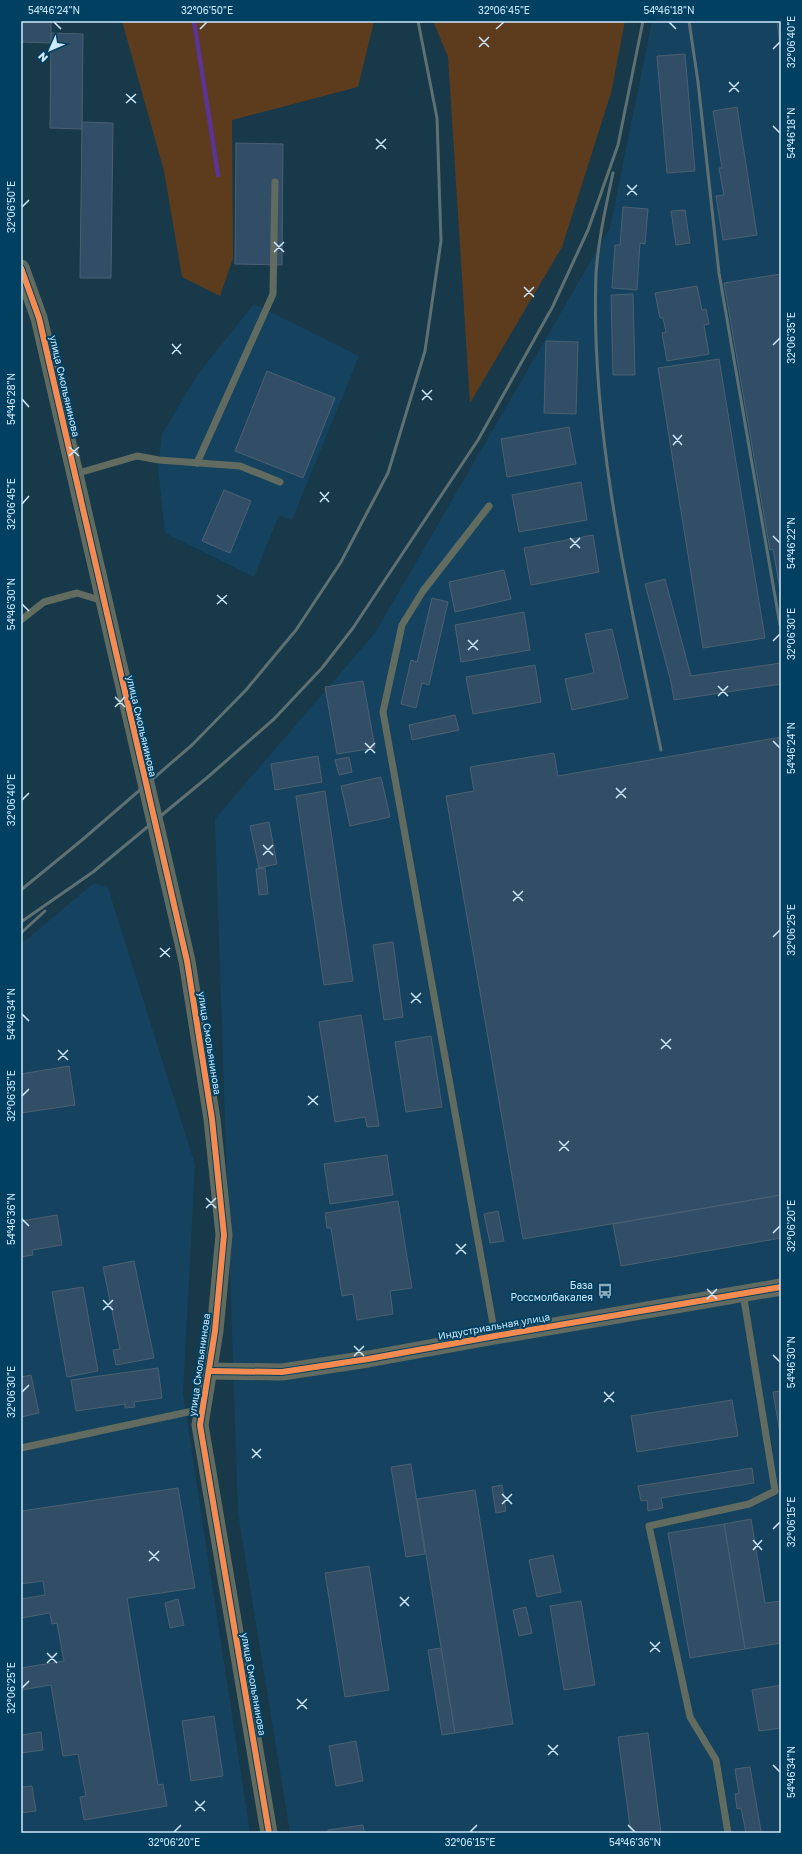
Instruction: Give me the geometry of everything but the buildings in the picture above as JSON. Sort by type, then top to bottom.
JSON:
[{"type":"street","name":"улица Смольянинова","points":[[21,268],[39,318],[187,961],[212,1119],[224,1235],[209,1371],[200,1425],[269,1833]]},
{"type":"street","name":"Индустриальная улица","points":[[209,1371],[282,1372],[368,1359],[781,1287]]},
{"type":"lane","points":[[197,463],[273,294],[275,182]]},
{"type":"lane","points":[[75,474],[137,456],[159,460],[240,466],[280,482]]},
{"type":"lane","points":[[489,506],[423,591],[402,625],[383,712],[495,1336]]},
{"type":"lane","points":[[21,620],[44,602],[77,593],[103,601]]},
{"type":"lane","points":[[728,1833],[716,1760],[690,1717],[648,1526],[749,1504],[774,1491],[743,1294]]},
{"type":"lane","points":[[21,1448],[202,1409]]},
{"type":"shaded area","points":[[122,21],[374,21],[358,87],[232,120],[233,258],[220,296],[182,277],[164,171]]},
{"type":"shaded area","points":[[433,21],[625,21],[611,93],[562,247],[470,403],[448,57]]},
{"type":"shaded area","points":[[652,21],[781,21],[781,1833],[290,1833],[238,1513],[215,819],[375,633],[610,228]]},
{"type":"shaded area","points":[[254,304],[359,356],[292,520],[279,515],[254,577],[165,533],[158,468],[162,434],[198,374]]},
{"type":"shaded area","points":[[94,883],[108,888],[195,1165],[183,1394],[250,1833],[21,1833],[21,944]]},
{"type":"waterway","points":[[194,21],[218,175]]},
{"type":"railway","points":[[21,890],[82,840],[192,745],[246,690],[296,630],[341,562],[388,473],[425,351],[441,241],[437,118],[418,21]]},
{"type":"railway","points":[[21,922],[93,872],[209,776],[274,719],[322,668],[353,628],[478,440],[553,306],[588,230],[618,145],[643,21]]},
{"type":"railway","points":[[689,21],[698,82],[719,273],[780,625]]},
{"type":"railway","points":[[613,173],[600,236],[596,274],[596,333],[599,393],[605,453],[614,513],[636,633],[661,750]]},
{"type":"railway","points":[[21,933],[45,911]]},
{"type":"cycle path","points":[[21,268],[39,318],[187,961],[212,1119],[224,1235],[215,1331],[200,1425],[269,1833]]},
{"type":"cycle path","points":[[209,1371],[282,1372],[368,1359],[781,1287]]},
{"type":"place","name":"База Россмолбакалея","points":[[605,1291]]}]
